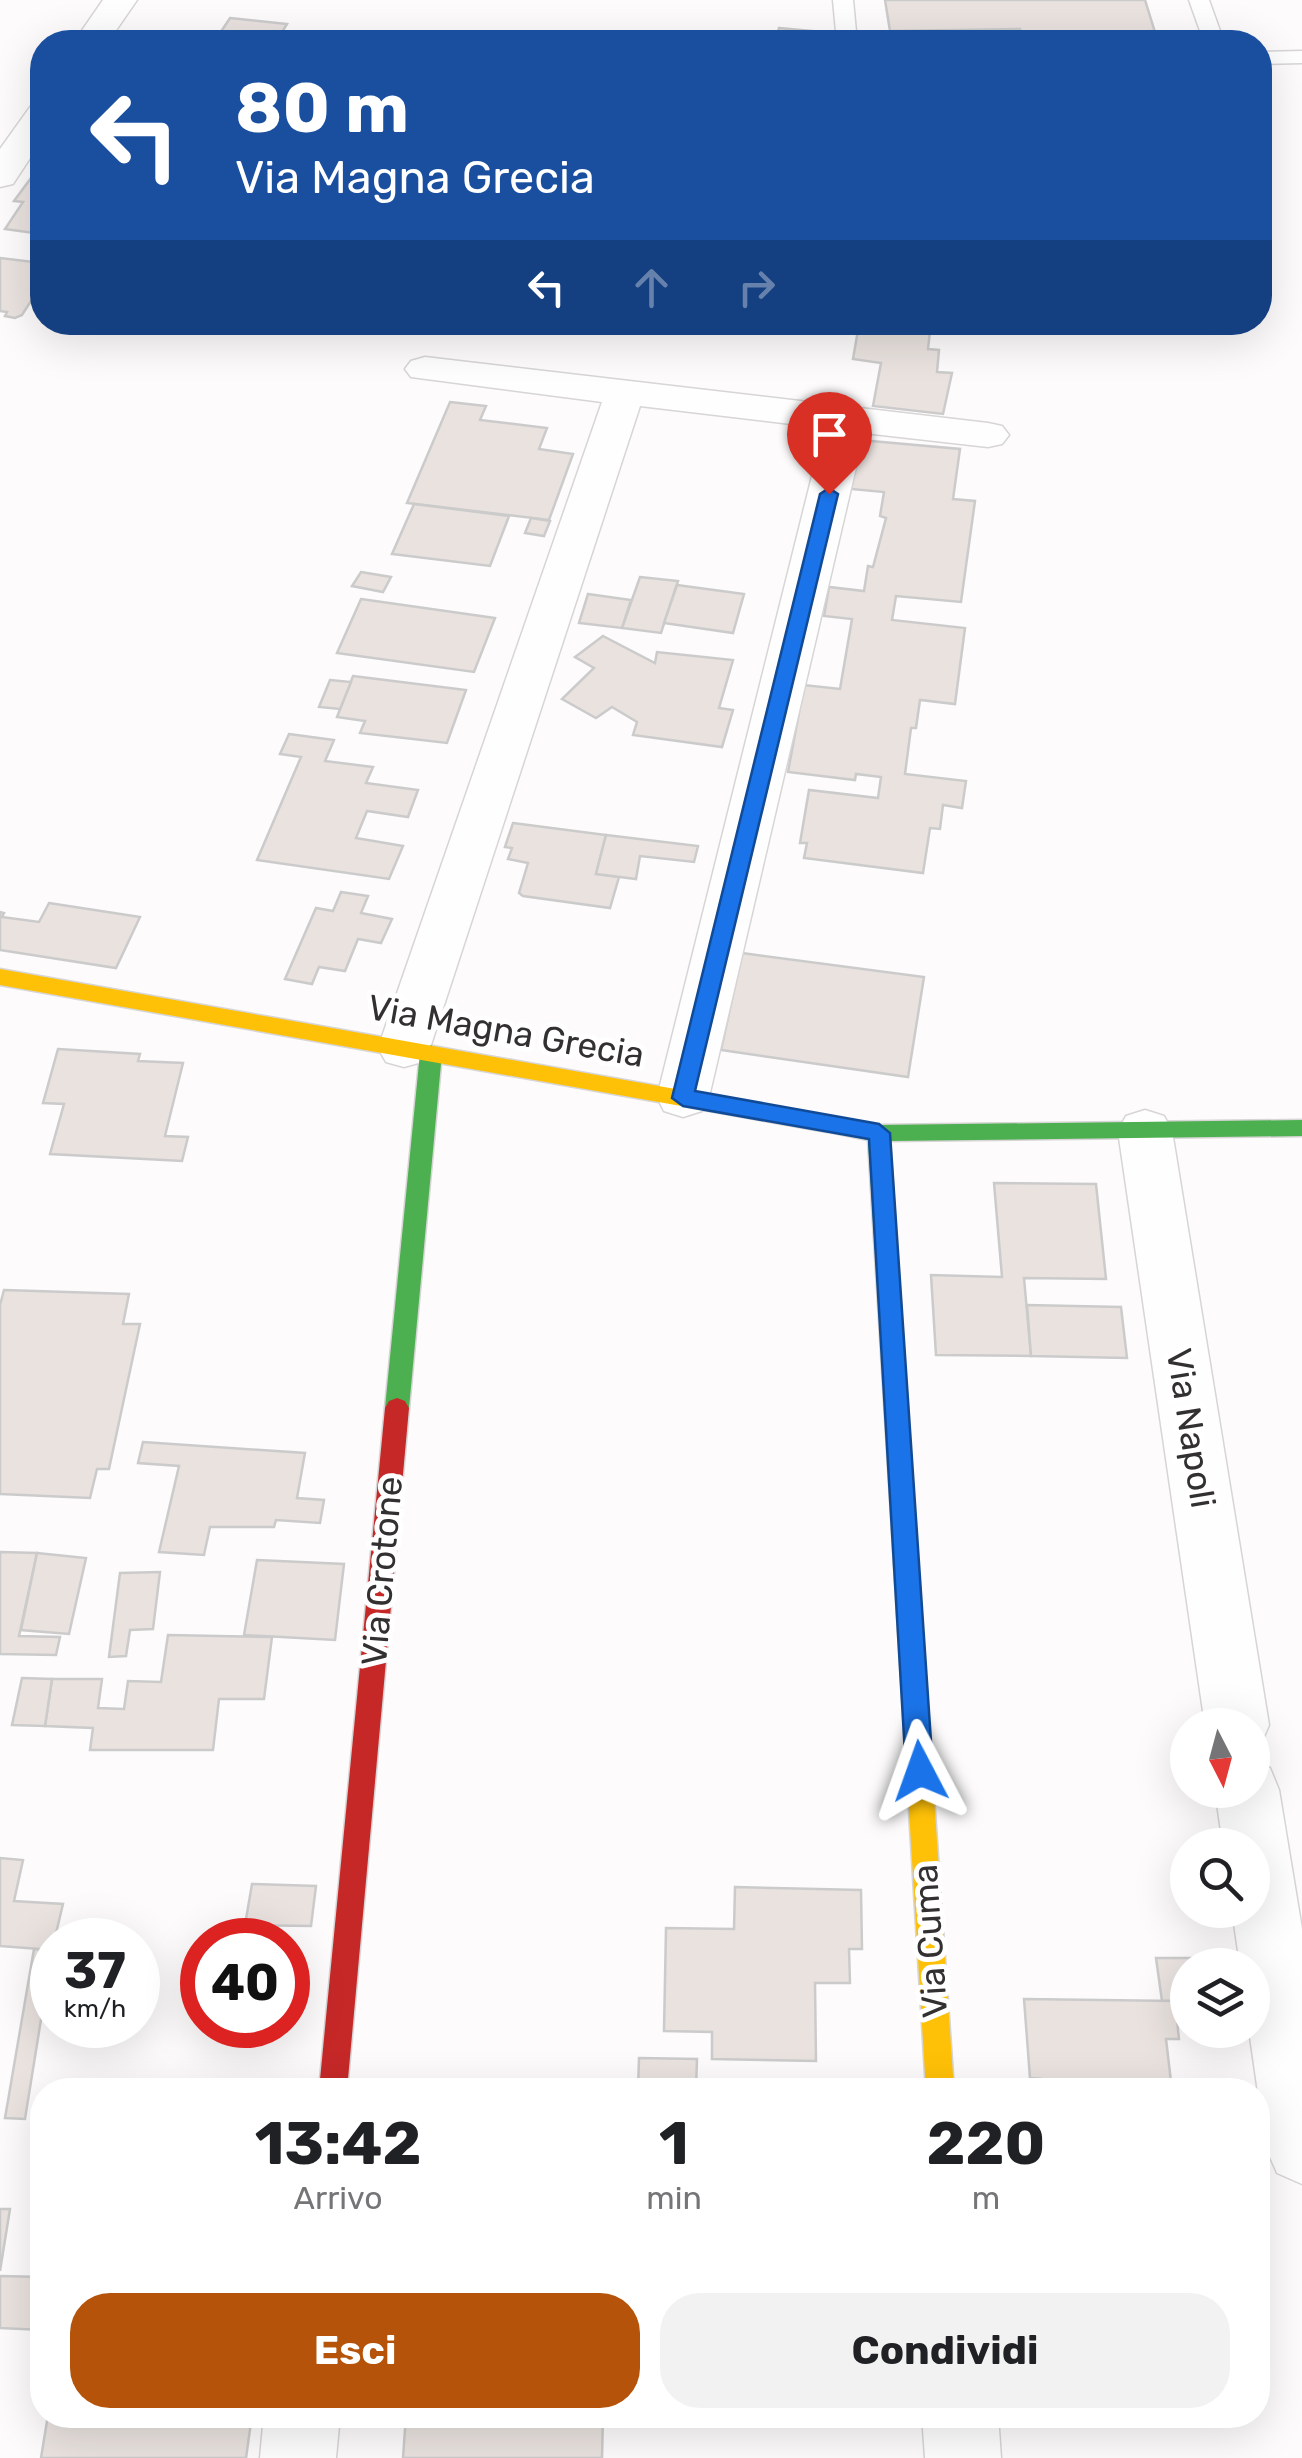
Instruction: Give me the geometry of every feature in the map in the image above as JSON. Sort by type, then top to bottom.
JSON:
[{"type":"street","points":[[99,30],[120,0]]},
{"type":"street","points":[[0,176],[30,132]]},
{"type":"street","points":[[425,369],[988,434]]},
{"type":"street","points":[[418,1050],[625,392]]},
{"type":"street","points":[[683,1098],[847,418]]},
{"type":"street","name":"Via Magna Grecia","points":[[2,984],[418,1050],[879,1133],[1302,1128]]},
{"type":"street","name":"Via Crotone","points":[[333,2078],[418,1050]]},
{"type":"street","name":"Via Napoli","points":[[1145,1131],[1234,1708]]},
{"type":"street","name":"Via Cuma","points":[[879,1133],[939,2078]]},
{"type":"street","points":[[1250,1808],[1302,2148]]},
{"type":"street","points":[[298,2458],[301,2428]]},
{"type":"street","points":[[961,2428],[963,2458]]},
{"type":"lane","points":[[843,0],[846,30]]},
{"type":"lane","points":[[1199,0],[1210,30]]},
{"type":"lane","points":[[1272,58],[1302,57]]},
{"type":"building","points":[[885,0],[1145,0],[1154,30],[1020,29],[890,30]]},
{"type":"building","points":[[230,18],[287,24],[283,30],[222,30]]},
{"type":"building","points":[[30,179],[30,232],[5,229],[23,202],[14,201]]},
{"type":"building","points":[[0,258],[30,262],[30,303],[15,318],[0,311]]},
{"type":"building","points":[[857,335],[930,335],[928,349],[939,350],[937,372],[952,373],[943,414],[873,406],[881,363],[853,359]]},
{"type":"building","points":[[450,402],[486,406],[480,420],[547,428],[539,449],[573,454],[549,520],[407,503]]},
{"type":"building","points":[[860,440],[960,449],[953,499],[975,501],[961,602],[896,596],[892,620],[965,628],[955,704],[920,700],[916,728],[911,728],[905,774],[966,781],[962,808],[943,805],[940,829],[930,828],[923,873],[804,858],[807,843],[800,843],[809,790],[878,798],[881,777],[856,774],[855,780],[788,772],[804,685],[840,689],[852,619],[824,616],[829,587],[864,591],[868,566],[873,567],[886,518],[880,516],[884,492],[851,489]]},
{"type":"building","points":[[414,504],[509,516],[490,566],[392,554]]},
{"type":"building","points":[[531,518],[550,521],[544,536],[525,533]]},
{"type":"building","points":[[361,572],[391,577],[383,592],[352,586]]},
{"type":"building","points":[[640,577],[678,581],[661,633],[622,628]]},
{"type":"building","points":[[677,585],[744,594],[733,633],[664,623]]},
{"type":"building","points":[[588,594],[631,600],[622,628],[579,623]]},
{"type":"building","points":[[361,599],[495,618],[474,672],[337,653]]},
{"type":"building","points":[[603,636],[655,663],[657,652],[733,660],[719,708],[733,710],[722,747],[633,735],[637,722],[612,707],[596,718],[562,699],[594,668],[575,657]]},
{"type":"building","points":[[353,676],[466,690],[447,743],[360,733],[365,721],[337,717]]},
{"type":"building","points":[[330,680],[351,682],[340,709],[319,707]]},
{"type":"building","points":[[289,734],[334,740],[325,761],[373,767],[366,783],[418,790],[408,817],[367,811],[356,838],[403,846],[389,879],[257,860],[301,757],[280,754]]},
{"type":"building","points":[[513,823],[606,835],[596,874],[619,877],[610,908],[519,893],[528,863],[508,859],[512,848],[505,847]]},
{"type":"building","points":[[606,835],[698,846],[694,862],[640,856],[636,879],[596,874]]},
{"type":"building","points":[[341,892],[368,896],[361,913],[392,919],[381,943],[358,939],[345,971],[319,967],[312,984],[285,979],[316,908],[333,911]]},
{"type":"building","points":[[49,903],[140,917],[116,968],[0,950],[0,912],[4,913],[2,917],[39,922]]},
{"type":"building","points":[[742,953],[924,977],[908,1077],[721,1050]]},
{"type":"building","points":[[58,1049],[140,1054],[138,1061],[183,1063],[165,1136],[188,1137],[182,1161],[50,1154],[64,1104],[43,1103]]},
{"type":"building","points":[[994,1183],[1096,1184],[1106,1279],[1024,1278],[1031,1356],[936,1355],[931,1275],[1002,1277]]},
{"type":"building","points":[[4,1290],[129,1294],[123,1324],[140,1324],[109,1469],[97,1469],[90,1498],[0,1494],[0,1305]]},
{"type":"building","points":[[1027,1305],[1121,1307],[1127,1358],[1031,1356]]},
{"type":"building","points":[[143,1442],[305,1453],[297,1498],[324,1500],[320,1523],[276,1520],[274,1527],[210,1527],[204,1555],[159,1552],[179,1466],[138,1463]]},
{"type":"building","points":[[0,1552],[37,1553],[19,1636],[60,1637],[56,1655],[0,1654]]},
{"type":"building","points":[[37,1553],[86,1558],[69,1634],[21,1630]]},
{"type":"building","points":[[257,1560],[344,1564],[335,1640],[244,1635]]},
{"type":"building","points":[[160,1572],[153,1629],[130,1630],[126,1656],[109,1657],[120,1573]]},
{"type":"building","points":[[168,1635],[272,1637],[264,1699],[219,1699],[213,1750],[90,1750],[93,1728],[45,1726],[52,1679],[102,1679],[98,1708],[124,1709],[128,1681],[161,1682]]},
{"type":"building","points":[[22,1678],[52,1679],[45,1726],[12,1725]]},
{"type":"building","points":[[0,1858],[23,1860],[14,1901],[63,1904],[60,1918],[30,1918],[30,1948],[0,1946]]},
{"type":"building","points":[[252,1884],[316,1886],[311,1926],[310,1918],[246,1918]]},
{"type":"building","points":[[735,1887],[861,1890],[862,1949],[849,1949],[850,1983],[815,1983],[816,2061],[712,2059],[712,2032],[664,2031],[666,1928],[734,1929]]},
{"type":"building","points":[[1156,1958],[1170,1958],[1170,2001],[1162,2001]]},
{"type":"building","points":[[30,1972],[30,2048],[36,2048],[25,2119],[5,2118]]},
{"type":"building","points":[[1024,1999],[1170,2001],[1170,2039],[1166,2039],[1171,2078],[1030,2078]]},
{"type":"building","points":[[639,2058],[697,2059],[696,2078],[638,2078]]},
{"type":"building","points":[[0,2209],[10,2209],[0,2271]]},
{"type":"building","points":[[0,2276],[30,2277],[30,2329],[0,2328]]},
{"type":"building","points":[[46,2428],[250,2428],[246,2458],[41,2458]]},
{"type":"building","points":[[405,2428],[603,2428],[602,2458],[403,2458]]},
{"type":"traffic: fast","points":[[397,1408],[431,1053]]},
{"type":"traffic: fast","points":[[827,1124],[879,1133],[1302,1128]]},
{"type":"traffic: fast","points":[[879,1133],[906,1564]]},
{"type":"traffic: slow","points":[[0,977],[827,1124]]},
{"type":"traffic: slow","points":[[906,1564],[939,2078]]},
{"type":"traffic: jam","points":[[334,2078],[397,1408]]},
{"type":"route","points":[[829,494],[683,1098],[879,1133],[920,1771]]}]
